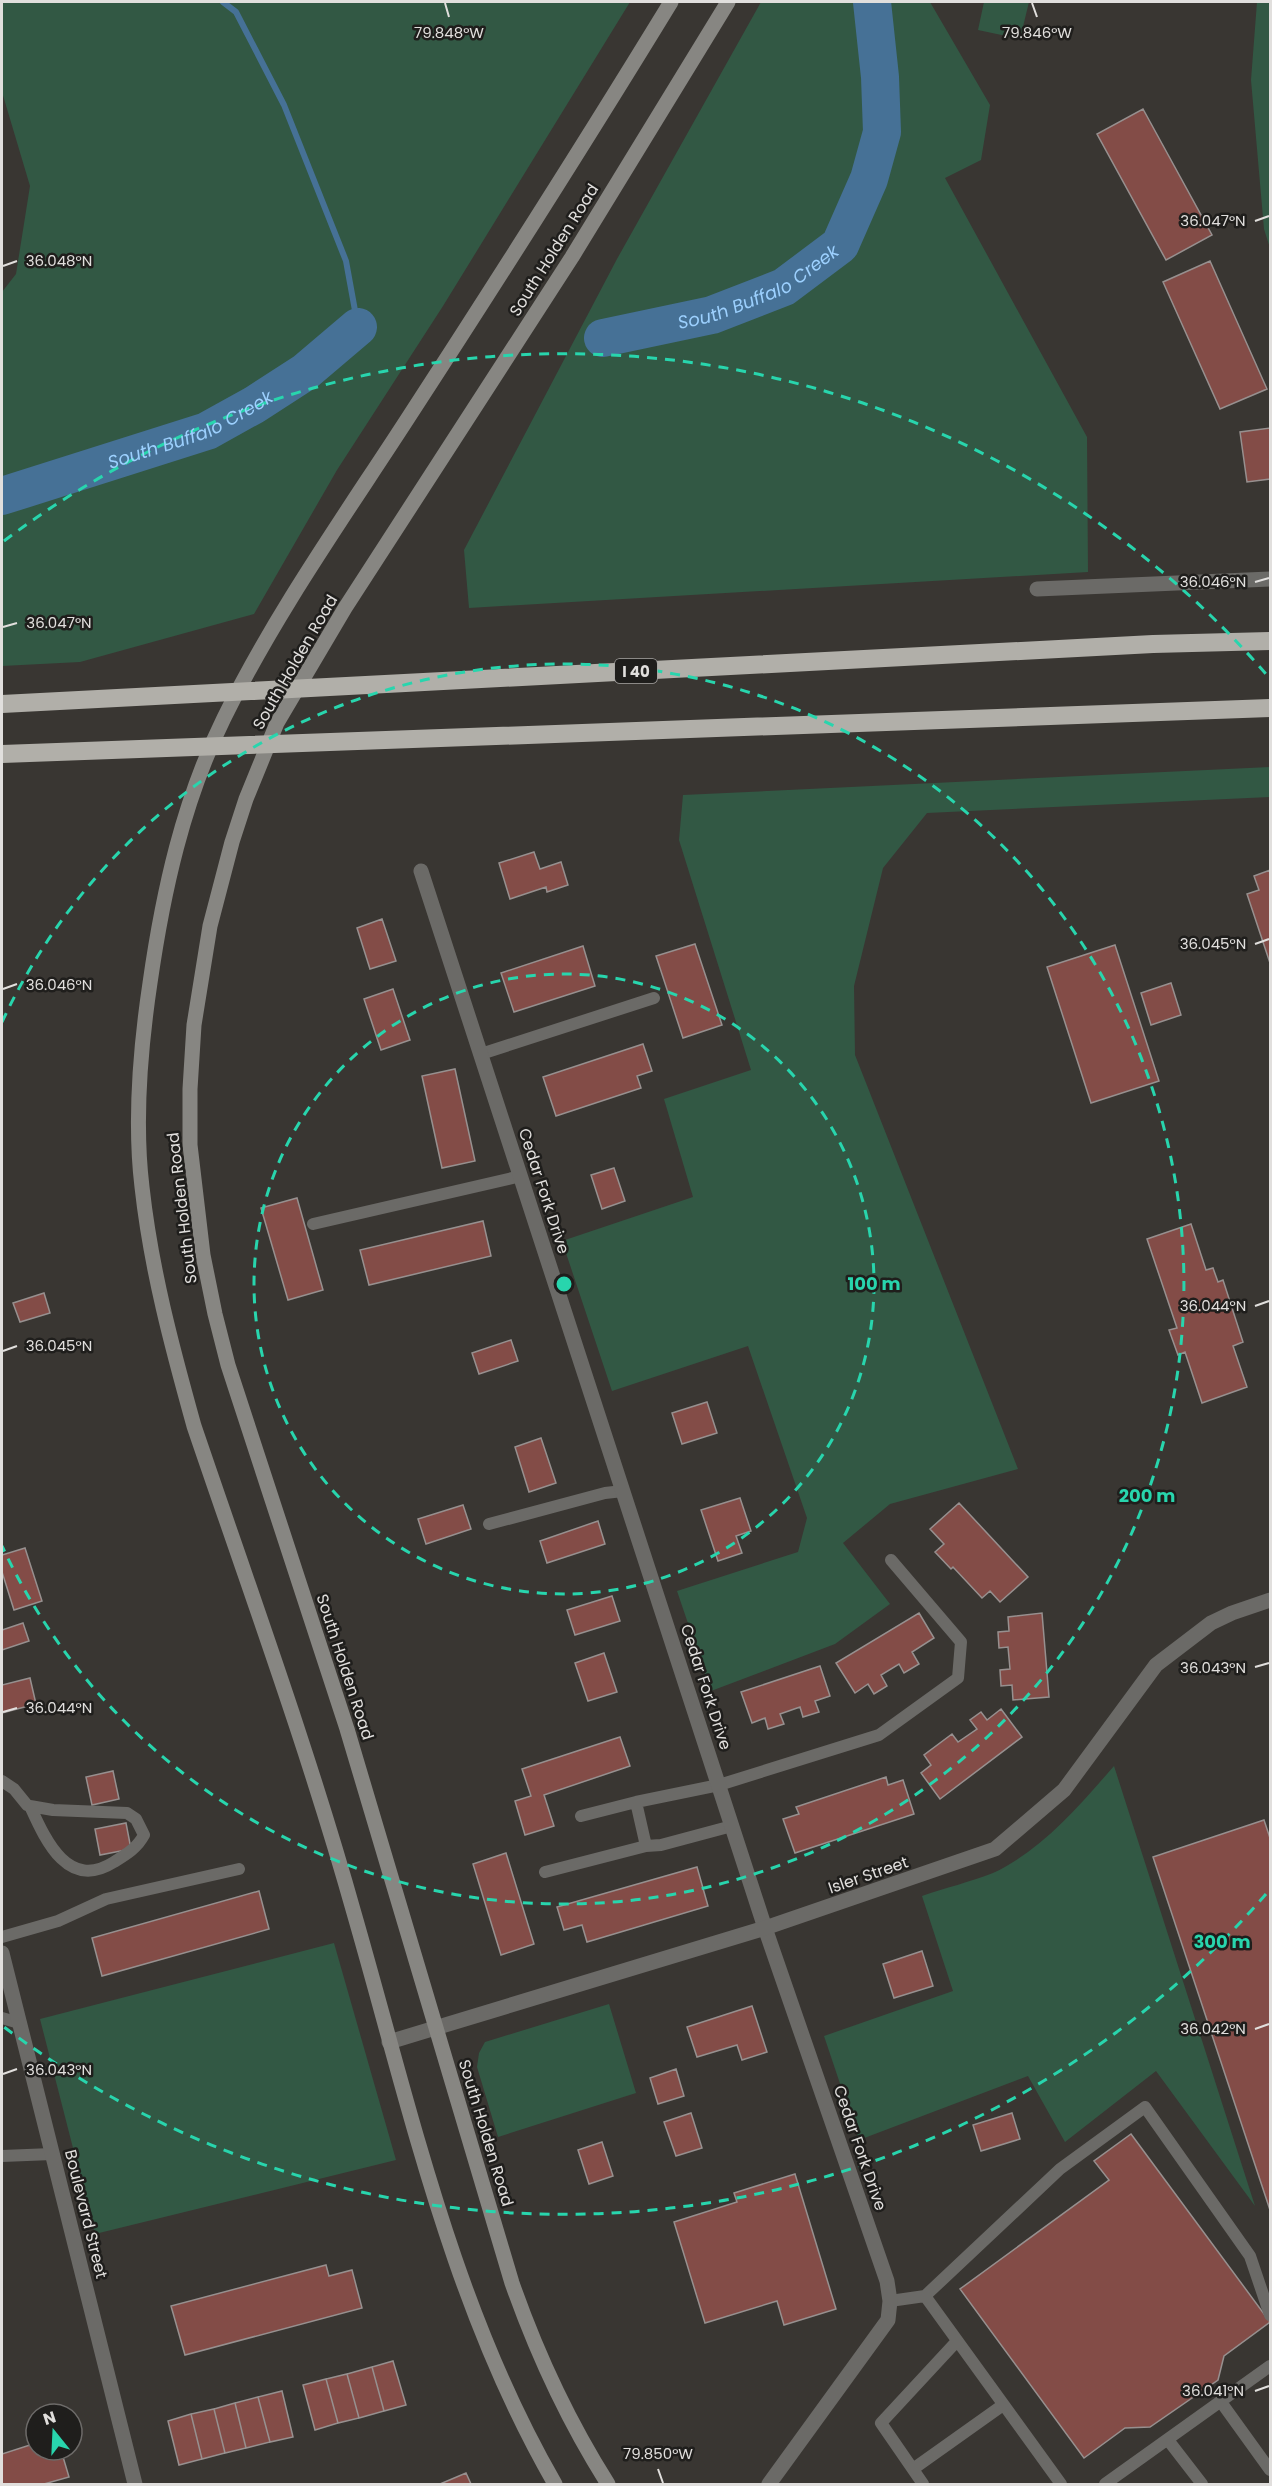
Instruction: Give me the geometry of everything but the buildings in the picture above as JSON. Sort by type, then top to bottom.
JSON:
[{"type":"highway","name":"I 40","points":[[2,704],[1153,644],[1270,641]]},
{"type":"highway","points":[[2,753],[1270,708]]},
{"type":"main road","name":"South Holden Road","points":[[555,2484],[518,2414],[477,2325],[429,2178],[321,1804],[194,1426],[164,1317],[151,1253],[141,1184],[139,1128],[142,1042],[155,951],[176,845],[201,771],[224,718],[283,612],[549,201],[671,2]]},
{"type":"main road","name":"South Holden Road","points":[[608,2484],[565,2410],[530,2334],[512,2283],[347,1729],[228,1365],[203,1255],[190,1145],[190,1089],[194,1025],[210,926],[246,798],[277,723],[345,608],[572,257],[729,2]]},
{"type":"street","points":[[1037,589],[1270,579]]},
{"type":"street","name":"Cedar Fork Drive","points":[[422,871],[765,1928],[887,2281],[890,2301],[888,2320],[769,2484]]},
{"type":"street","name":"Isler Street","points":[[389,2042],[765,1928],[995,1849],[1064,1790],[1156,1665],[1211,1623],[1232,1612],[1270,1600]]},
{"type":"street","name":"Boulevard Street","points":[[2,1953],[135,2484]]},
{"type":"lane","points":[[481,1054],[654,998]]},
{"type":"lane","points":[[313,1224],[471,1190],[520,1176]]},
{"type":"lane","points":[[489,1524],[605,1493],[623,1491]]},
{"type":"lane","points":[[582,1816],[719,1785],[879,1735],[958,1678],[961,1642],[891,1560]]},
{"type":"lane","points":[[2,1781],[14,1789],[30,1806],[53,1810],[127,1813],[136,1819],[144,1835],[132,1851],[105,1868],[78,1871],[68,1866],[55,1850],[30,1806]]},
{"type":"lane","points":[[636,1802],[646,1846]]},
{"type":"lane","points":[[545,1872],[732,1826]]},
{"type":"lane","points":[[2,1936],[58,1921],[106,1899],[239,1869]]},
{"type":"lane","points":[[2,2018],[19,2023]]},
{"type":"lane","points":[[890,2301],[925,2296],[1060,2169],[1145,2107],[1250,2256],[1270,2315]]},
{"type":"lane","points":[[2,2156],[52,2154]]},
{"type":"lane","points":[[925,2296],[1061,2484]]},
{"type":"lane","points":[[923,2484],[881,2423],[957,2341]]},
{"type":"lane","points":[[1114,2482],[1270,2367]]},
{"type":"lane","points":[[1221,2402],[1270,2470]]},
{"type":"lane","points":[[913,2469],[1003,2405]]},
{"type":"lane","points":[[1168,2440],[1202,2484]]},
{"type":"green space","points":[[2,2],[630,2],[443,306],[337,470],[254,614],[80,662],[2,666],[2,292],[16,274],[30,186],[2,92]]},
{"type":"green space","points":[[761,2],[930,2],[990,105],[981,160],[945,178],[1087,437],[1088,572],[469,608],[464,550],[617,259]]},
{"type":"green space","points":[[984,2],[1029,2],[1020,39],[978,30]]},
{"type":"green space","points":[[1257,2],[1270,2],[1270,248],[1264,229],[1251,80]]},
{"type":"green space","points":[[1270,767],[1270,797],[927,813],[883,868],[854,986],[855,1055],[1018,1469],[890,1504],[843,1543],[890,1604],[835,1644],[711,1691],[677,1591],[798,1552],[807,1518],[748,1346],[612,1391],[562,1241],[693,1197],[664,1099],[751,1070],[679,840],[683,795]]},
{"type":"green space","points":[[1114,1766],[1255,2206],[1156,2071],[1065,2142],[1028,2076],[859,2140],[824,2036],[953,1991],[922,1896],[993,1873],[1028,1852],[1059,1826]]},
{"type":"green space","points":[[334,1943],[396,2160],[95,2234],[40,2019]]},
{"type":"green space","points":[[609,2004],[636,2093],[498,2137],[477,2067],[479,2053],[485,2042]]},
{"type":"waterway","points":[[223,2],[236,12],[284,105],[346,261],[358,327]]},
{"type":"waterway","name":"South Buffalo Creek","points":[[603,338],[712,315],[784,287],[840,245],[869,179],[882,132],[880,77],[872,2]]},
{"type":"waterway","name":"South Buffalo Creek","points":[[2,496],[207,431],[254,405],[305,372],[358,327]]}]
